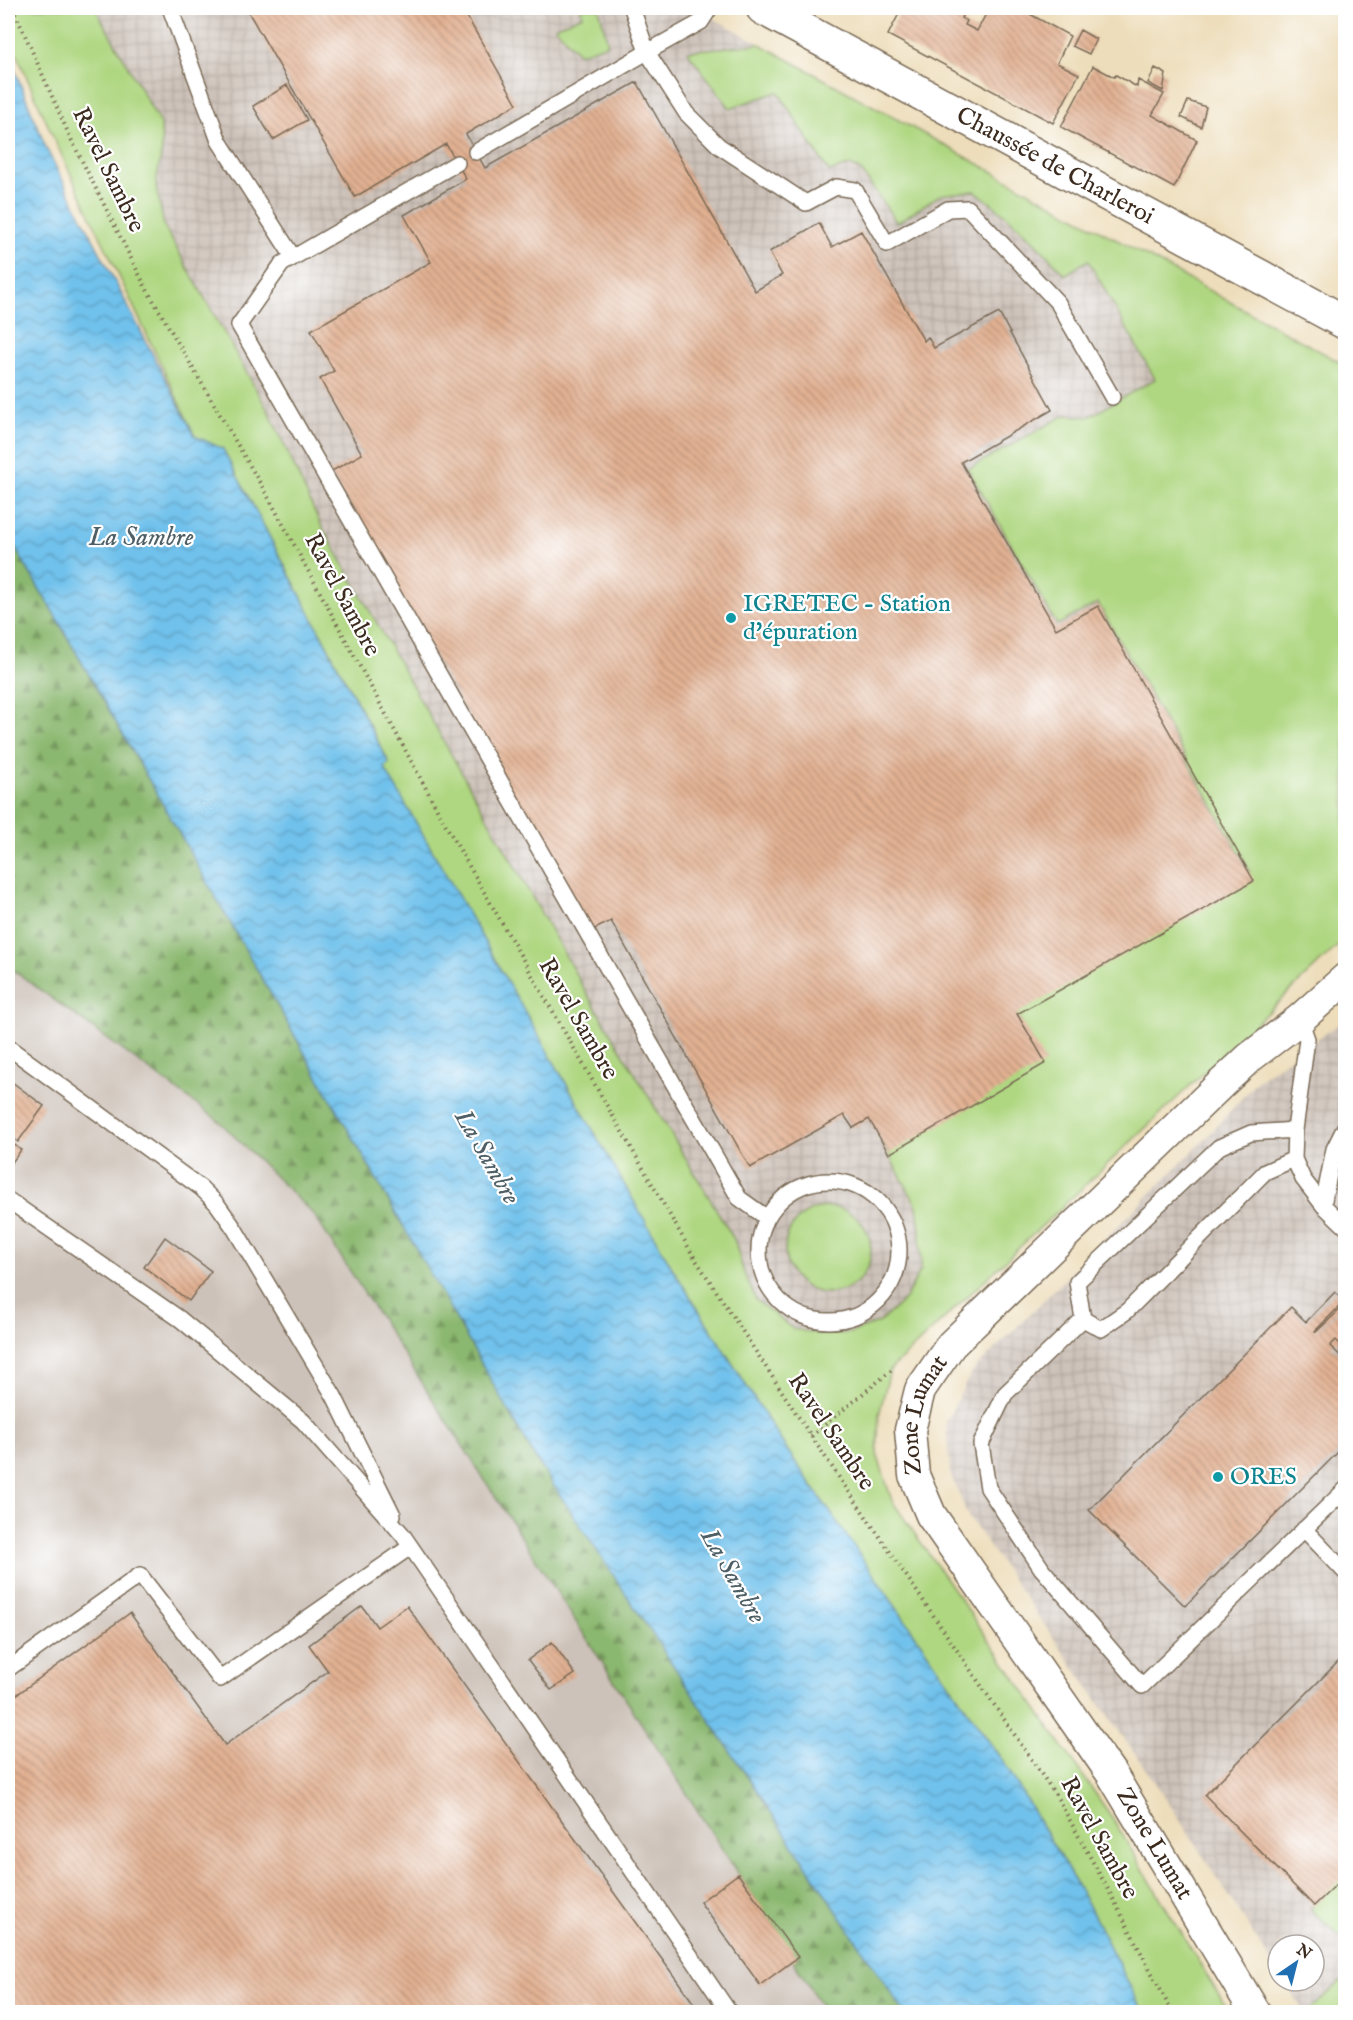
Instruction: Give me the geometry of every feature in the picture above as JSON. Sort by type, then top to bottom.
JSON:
[{"type":"main road","name":"Chaussée de Charleroi","points":[[763,8],[1346,323]]},
{"type":"street","name":"Zone Lumat","points":[[1255,2013],[1111,1773],[931,1515],[914,1475],[910,1430],[920,1390],[951,1345],[1221,1084],[1346,978]]},
{"type":"lane","points":[[170,8],[219,141],[293,257]]},
{"type":"lane","points":[[632,8],[647,52],[686,113],[719,146],[806,203],[836,187],[855,190],[887,244],[948,209],[968,207],[1058,303],[1112,397]]},
{"type":"lane","points":[[476,152],[701,22],[710,8]]},
{"type":"lane","points":[[457,163],[282,264],[238,325],[739,1198],[767,1218]]},
{"type":"lane","points":[[1300,1019],[1307,1039],[1295,1130],[1294,1159],[1303,1179],[1323,1205],[1346,1227]]},
{"type":"lane","points":[[8,1047],[201,1188],[217,1204],[234,1228],[334,1395],[406,1540]]},
{"type":"lane","points":[[1323,1205],[1334,1149],[1346,1125]]},
{"type":"lane","points":[[1083,1319],[1077,1282],[1219,1147],[1251,1133],[1295,1130]]},
{"type":"lane","points":[[1083,1319],[1101,1329],[1127,1311],[1265,1172],[1294,1159]]},
{"type":"lane","points":[[821,1181],[844,1183],[865,1191],[882,1206],[894,1225],[897,1237],[899,1248],[896,1272],[886,1292],[869,1309],[848,1319],[825,1322],[802,1316],[782,1304],[767,1285],[759,1263],[759,1239],[767,1218],[780,1200],[799,1187],[821,1181]]},
{"type":"lane","points":[[8,1200],[180,1319],[303,1420],[406,1540],[729,2013]]},
{"type":"lane","points":[[1083,1319],[1005,1394],[981,1444],[988,1488],[1042,1569],[1142,1686],[1346,1489]]},
{"type":"lane","points":[[1304,1529],[1346,1573]]},
{"type":"lane","points":[[8,1669],[140,1575],[220,1679],[406,1540]]},
{"type":"path","name":"Ravel Sambre","points":[[14,8],[70,136],[146,288],[271,502],[450,831],[693,1257],[811,1436],[1057,1797],[1172,2013]]},
{"type":"path","points":[[811,1436],[890,1371],[900,1367]]},
{"type":"shaded area","points":[[10,8],[695,8],[1345,365],[1345,939],[875,1384],[783,1444]]},
{"type":"shaded area","points":[[8,966],[219,1121],[314,1215],[828,2012],[8,2012]]},
{"type":"shaded area","points":[[1345,1020],[1346,1874],[1311,1909],[1345,1941],[1346,1978],[1308,2012],[1304,2012],[1292,1993],[1326,1993],[1326,1933],[1266,1933],[1266,1953],[1161,1791],[968,1516],[950,1473],[946,1422],[971,1373],[1207,1137],[1258,1080]]},
{"type":"green space","points":[[8,8],[95,8],[161,125],[162,149],[156,185],[164,226],[270,414],[320,523],[586,992],[734,1239],[744,1273],[756,1300],[793,1329],[823,1334],[850,1333],[880,1322],[905,1299],[921,1269],[917,1206],[882,1143],[1039,1054],[1012,1005],[1250,871],[1098,603],[1057,625],[968,469],[1065,415],[1089,417],[1155,379],[1088,260],[1065,275],[1023,230],[975,191],[940,195],[897,223],[862,172],[851,165],[829,172],[778,92],[730,108],[687,51],[760,44],[1345,365],[1345,939],[890,1370],[879,1415],[877,1454],[892,1501],[1111,1816],[1229,2012],[1143,2012],[1087,1902],[1008,1769],[783,1444],[674,1271],[384,767],[389,762],[223,449],[195,436],[55,141],[8,35]]},
{"type":"green space","points":[[580,8],[599,8],[608,44],[579,54],[555,27],[583,15]]},
{"type":"green space","points":[[8,536],[536,1459],[904,2012],[825,2012],[314,1215],[219,1121],[8,966]]},
{"type":"green space","points":[[828,1207],[844,1211],[858,1220],[867,1234],[871,1250],[867,1266],[858,1280],[844,1289],[828,1293],[812,1289],[798,1280],[789,1266],[785,1250],[789,1234],[798,1220],[812,1211]]},
{"type":"green space","points":[[1345,1874],[1345,1941],[1310,1909]]},
{"type":"green space","points":[[1345,1978],[1345,2012],[1308,2012]]},
{"type":"water","name":"La Sambre","points":[[8,53],[46,148],[195,436],[223,449],[389,763],[384,767],[674,1271],[783,1444],[1008,1769],[1087,1902],[1143,2012],[904,2012],[536,1459],[8,536]]},
{"type":"building","name":"IGRETEC - Station d'épuration","points":[[246,8],[462,8],[517,104],[466,134],[485,168],[637,82],[755,291],[782,275],[769,252],[819,223],[832,247],[861,231],[924,341],[928,337],[934,348],[999,313],[1052,410],[961,462],[1056,629],[1098,606],[1254,881],[1017,1014],[1046,1063],[889,1154],[869,1119],[853,1128],[844,1115],[750,1168],[611,921],[591,931],[330,472],[362,454],[320,379],[334,371],[311,330],[431,262],[404,215],[466,179],[446,144],[355,197]]},
{"type":"building","points":[[902,8],[967,8],[961,18],[967,21],[965,25],[977,31],[989,8],[1019,8],[1070,36],[1057,63],[1079,74],[1053,123],[888,35]]},
{"type":"building","points":[[1080,30],[1096,39],[1089,54],[1072,46]]},
{"type":"building","points":[[1093,66],[1137,87],[1138,80],[1164,94],[1152,115],[1197,140],[1174,188],[1061,127]]},
{"type":"building","points":[[1155,68],[1166,74],[1163,91],[1148,83]]},
{"type":"building","points":[[287,85],[307,120],[273,140],[253,106]]},
{"type":"building","points":[[1188,101],[1206,107],[1201,127],[1181,117]]},
{"type":"building","points":[[8,1079],[44,1106],[18,1142],[8,1134]]},
{"type":"building","points":[[8,1140],[21,1150],[8,1168]]},
{"type":"building","points":[[165,1237],[211,1271],[189,1301],[144,1267]]},
{"type":"building","name":"ORES","points":[[1335,1292],[1345,1301],[1315,1331],[1346,1304],[1346,1350],[1336,1340],[1330,1346],[1346,1361],[1346,1444],[1185,1606],[1089,1510],[1291,1307],[1306,1322]]},
{"type":"building","points":[[362,1606],[377,1627],[407,1606],[700,2012],[8,2012],[8,1701],[130,1613],[225,1745],[328,1671],[309,1645]]},
{"type":"building","points":[[552,1642],[575,1674],[551,1690],[528,1660]]},
{"type":"building","points":[[1346,1654],[1346,1875],[1314,1906],[1205,1795]]},
{"type":"building","points":[[738,1874],[798,1957],[760,1985],[700,1902]]},
{"type":"place","name":"IGRETEC - Station d'épuration","points":[[731,618]]},
{"type":"place","name":"ORES","points":[[1218,1477]]}]
